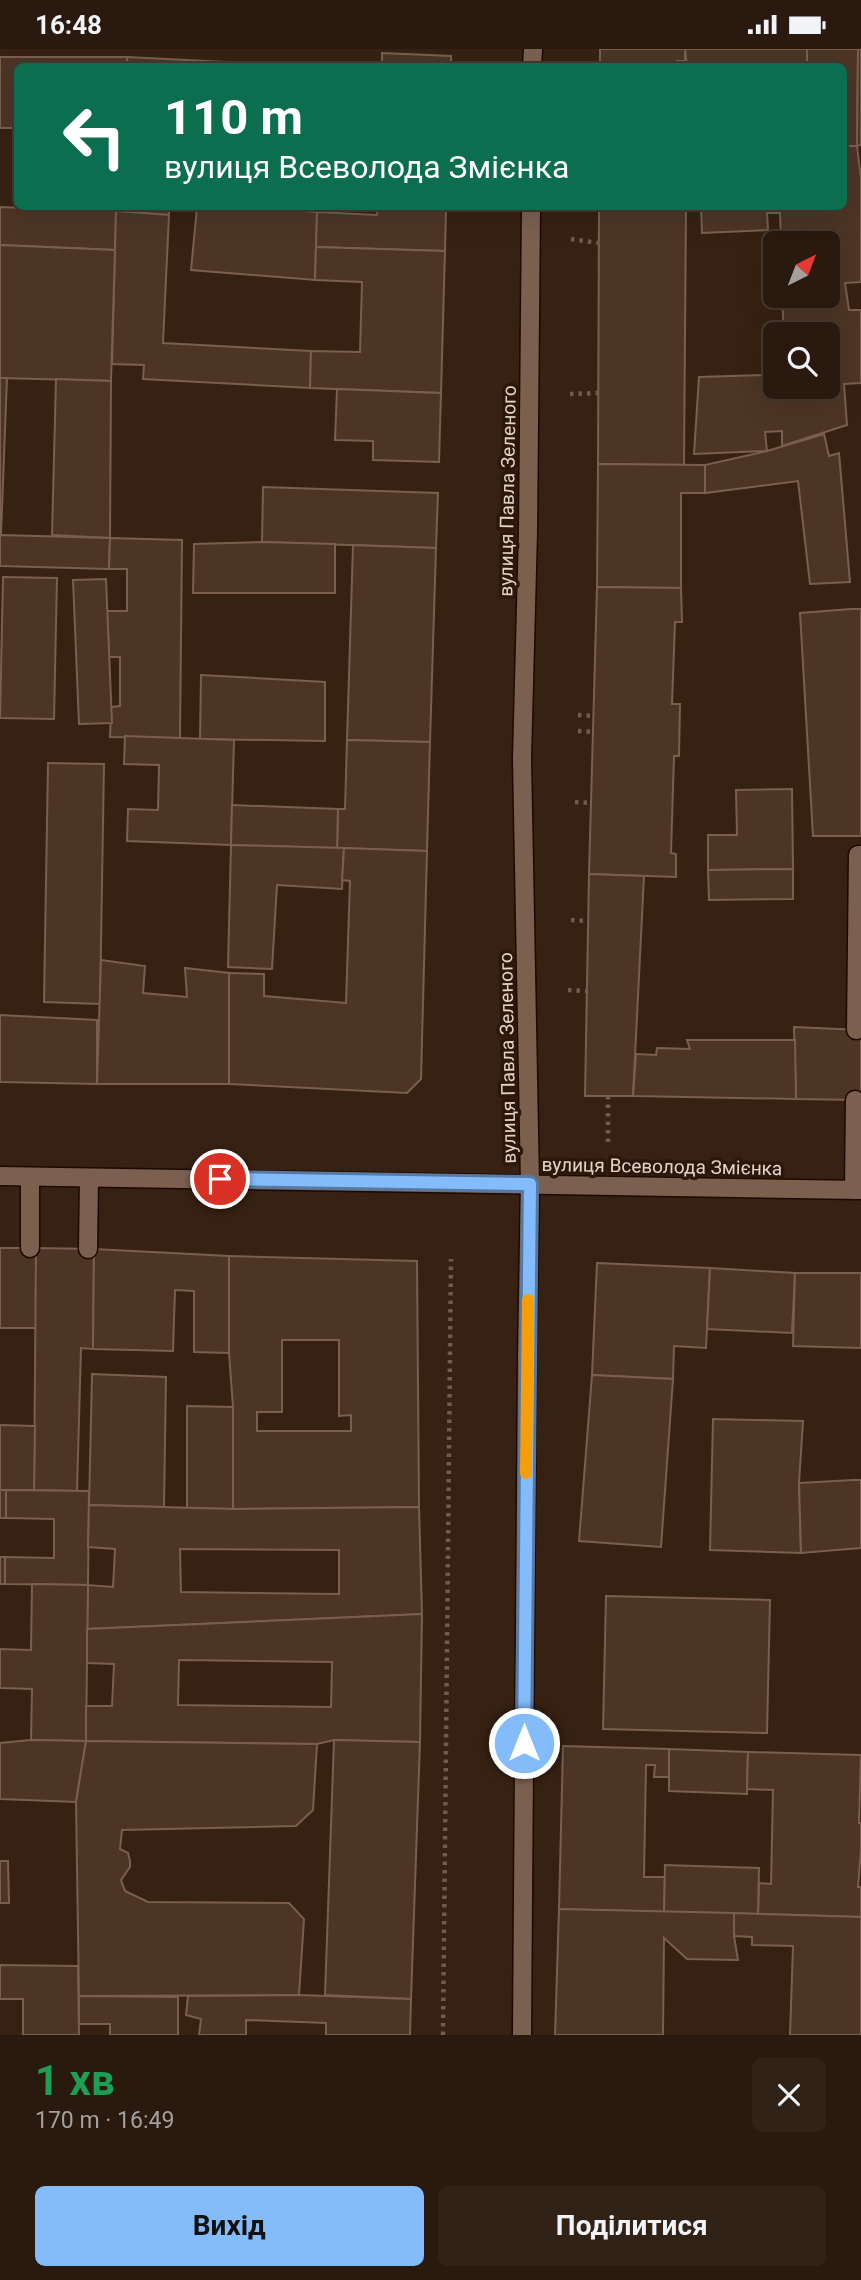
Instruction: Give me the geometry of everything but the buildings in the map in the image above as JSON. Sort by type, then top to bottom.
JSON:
[{"type":"street","name":"вулиця Павла Зеленого","points":[[522,2035],[530,1184],[522,758],[528,531],[531,210]]},
{"type":"street","points":[[856,1030],[861,855]]},
{"type":"street","points":[[855,1100],[858,1190]]},
{"type":"street","name":"вулиця Всеволода Змієнка","points":[[0,1176],[858,1190]]},
{"type":"street","points":[[30,1177],[30,1248]]},
{"type":"street","points":[[88,1249],[89,1178]]},
{"type":"path","points":[[571,239],[599,243]]},
{"type":"path","points":[[570,394],[598,393]]},
{"type":"path","points":[[578,715],[593,716]]},
{"type":"path","points":[[578,731],[593,732]]},
{"type":"path","points":[[575,802],[591,803]]},
{"type":"path","points":[[571,920],[588,921]]},
{"type":"path","points":[[568,990],[587,992]]},
{"type":"path","points":[[608,1096],[608,1143]]},
{"type":"path","points":[[443,2035],[451,1259]]},
{"type":"slow traffic","points":[[526,1473],[528,1300]]},
{"type":"route","points":[[220,1179],[530,1184],[524,1743]]}]
